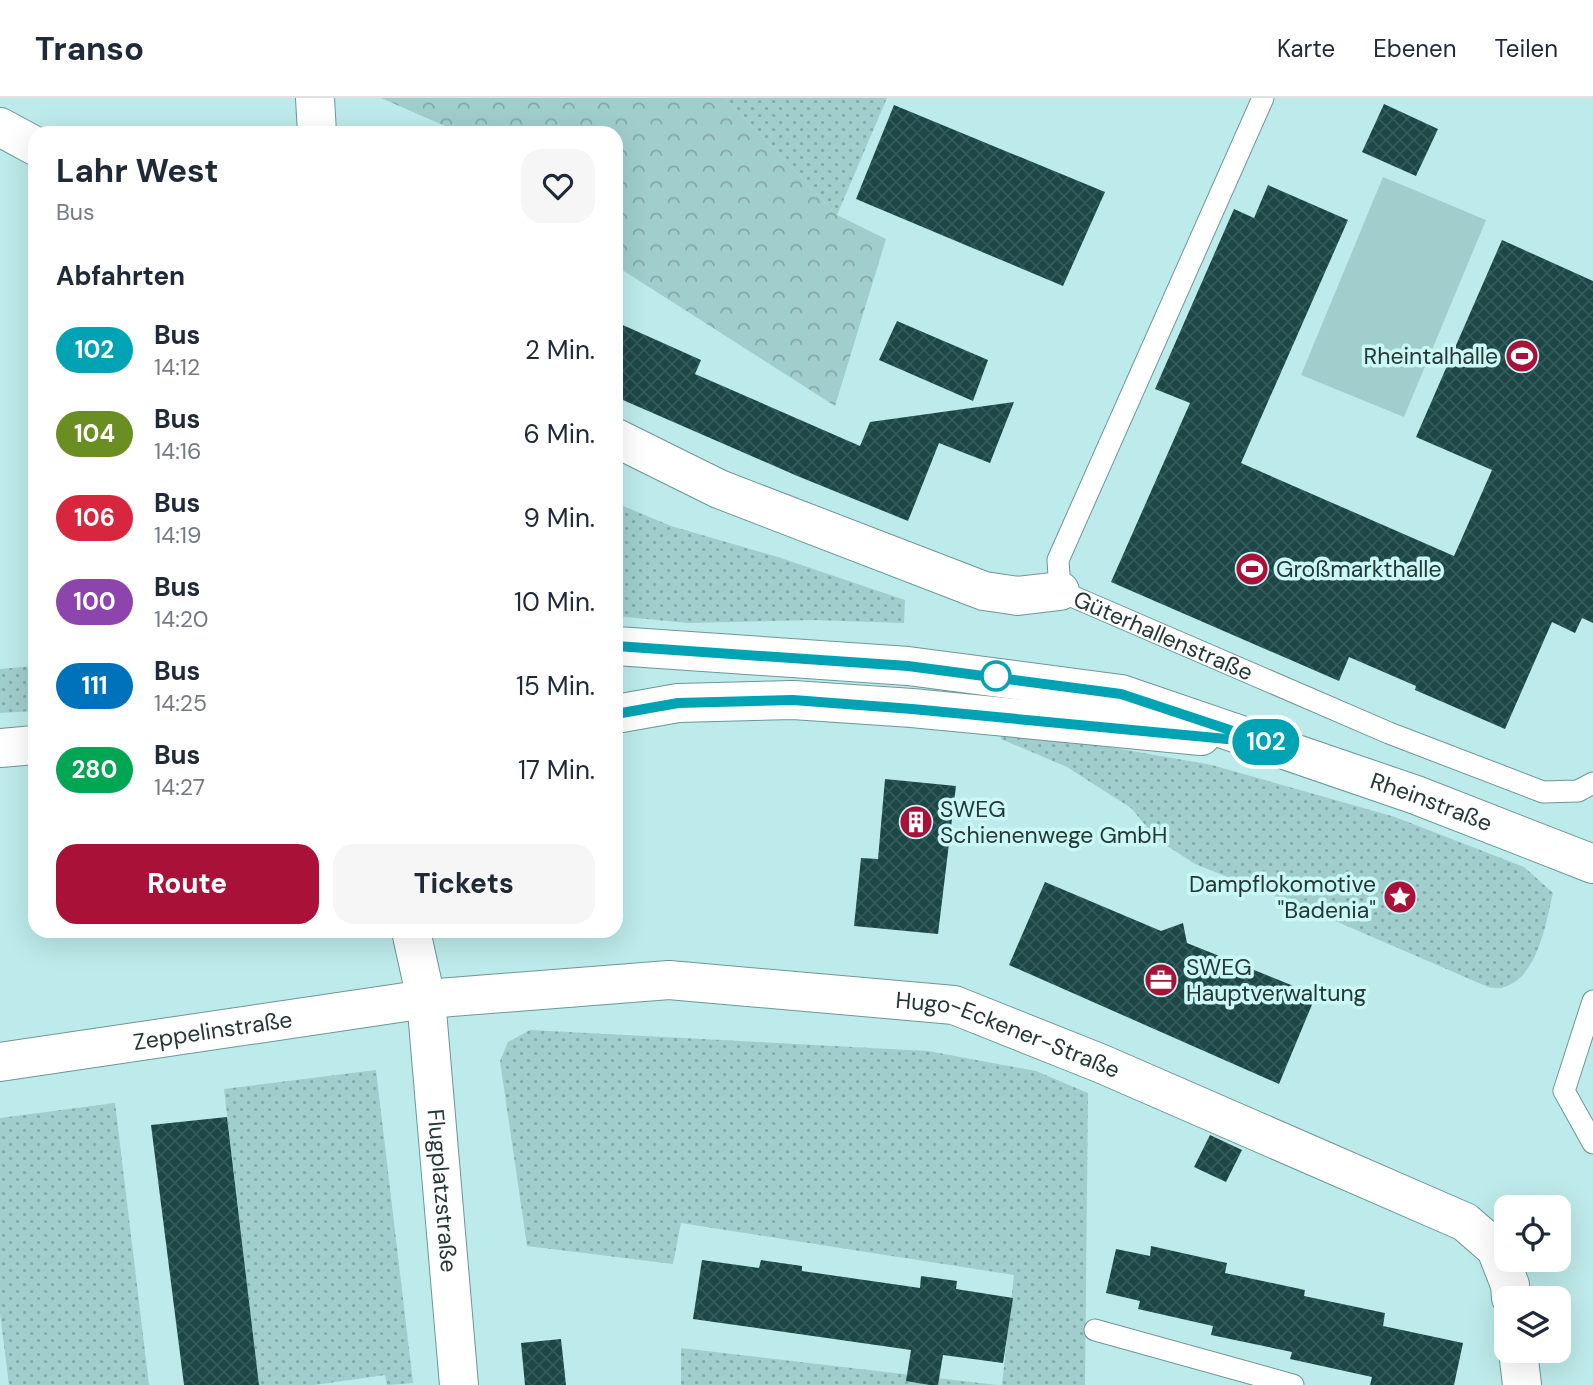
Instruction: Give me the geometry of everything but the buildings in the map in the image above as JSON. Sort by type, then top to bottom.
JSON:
[{"type":"street","points":[[316,98],[317,126]]},
{"type":"street","points":[[0,127],[28,142]]},
{"type":"street","name":"Güterhallenstraße","points":[[623,441],[719,489],[984,591],[1018,596],[1060,591]]},
{"type":"street","name":"Rheinstraße","points":[[623,646],[908,666],[1121,694],[1416,795],[1593,864]]},
{"type":"street","name":"Rheinstraße","points":[[623,713],[678,703],[793,700],[1269,743]]},
{"type":"street","points":[[0,748],[28,746]]},
{"type":"street","name":"Flugplatzstraße","points":[[413,938],[426,999],[459,1385]]},
{"type":"street","name":"Flugplatzstraße","points":[[426,999],[432,938]]},
{"type":"street","name":"Hugo-Eckener-Straße","points":[[426,999],[669,981],[954,1005],[1102,1064],[1465,1222],[1496,1249],[1510,1286]]},
{"type":"street","name":"Zeppelinstraße","points":[[0,1062],[426,999]]},
{"type":"street","points":[[1519,1363],[1522,1385]]},
{"type":"lane","points":[[1060,591],[1058,559],[1263,98]]},
{"type":"lane","name":"Güterhallenstraße","points":[[1060,591],[1389,733],[1543,792],[1578,791],[1593,783]]},
{"type":"lane","points":[[1593,1001],[1564,1091],[1593,1143]]},
{"type":"lane","points":[[1096,1329],[1293,1385]]},
{"type":"green space","points":[[381,98],[725,98],[837,215],[886,239],[835,406],[623,270],[623,126],[445,126]]},
{"type":"green space","points":[[725,98],[887,98],[837,215]]},
{"type":"green space","points":[[1383,177],[1486,220],[1404,417],[1301,375]]},
{"type":"green space","points":[[623,506],[671,526],[778,557],[905,600],[904,623],[812,620],[688,623],[623,617]]},
{"type":"green space","points":[[28,667],[28,711],[0,713],[0,669]]},
{"type":"green space","points":[[1001,728],[1212,765],[1395,817],[1524,867],[1553,893],[1539,947],[1533,961],[1516,981],[1502,988],[1488,987],[1303,907],[1195,864],[1158,840],[1131,808],[1067,767],[1001,739]]},
{"type":"green space","points":[[530,1030],[928,1051],[1036,1071],[1088,1093],[1085,1385],[1002,1385],[1014,1275],[681,1223],[673,1264],[527,1246],[500,1061],[508,1042]]},
{"type":"green space","points":[[376,1070],[413,1383],[387,1385],[385,1375],[314,1385],[259,1385],[224,1089]]},
{"type":"green space","points":[[115,1103],[149,1385],[9,1385],[0,1313],[0,1118]]},
{"type":"green space","points":[[681,1348],[997,1385],[681,1385]]},
{"type":"bus line","name":"102","points":[[623,647],[908,666],[1121,694],[1269,743],[793,700],[678,703],[623,713]]},
{"type":"place","name":"Rheintalhalle","points":[[1522,356]]},
{"type":"place","name":"Großmarkthalle","points":[[1252,569]]},
{"type":"place","name":"SWEG Schienenwege GmbH","points":[[916,822]]},
{"type":"place","name":"Dampflokomotive \"Badenia\"","points":[[1400,897]]},
{"type":"place","name":"SWEG Hauptverwaltung","points":[[1161,980]]}]
